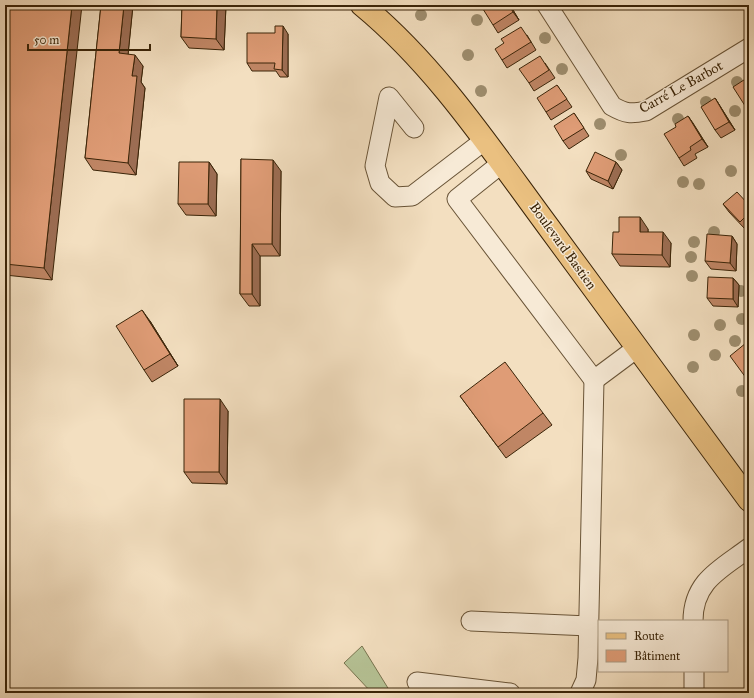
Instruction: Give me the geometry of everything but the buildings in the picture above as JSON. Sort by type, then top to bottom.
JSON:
[{"type":"main road","name":"Boulevard Bastien","points":[[362,5],[387,26],[429,70],[502,163],[749,500]]},
{"type":"street","name":"Carré Le Barbot","points":[[547,5],[612,106],[622,112],[633,114],[646,110],[749,48]]},
{"type":"street","points":[[414,128],[389,97],[376,166],[380,183],[395,197],[412,196],[484,140]]},
{"type":"street","points":[[502,163],[457,199],[594,380],[588,658],[586,680],[580,693]]},
{"type":"street","points":[[594,380],[637,348]]},
{"type":"street","points":[[693,620],[697,596],[701,588],[710,577],[749,548]]},
{"type":"street","points":[[471,621],[589,626]]},
{"type":"street","points":[[694,672],[694,693]]},
{"type":"street","points":[[417,682],[510,693]]},
{"type":"green space","points":[[362,646],[391,693],[372,693],[344,663]]}]
